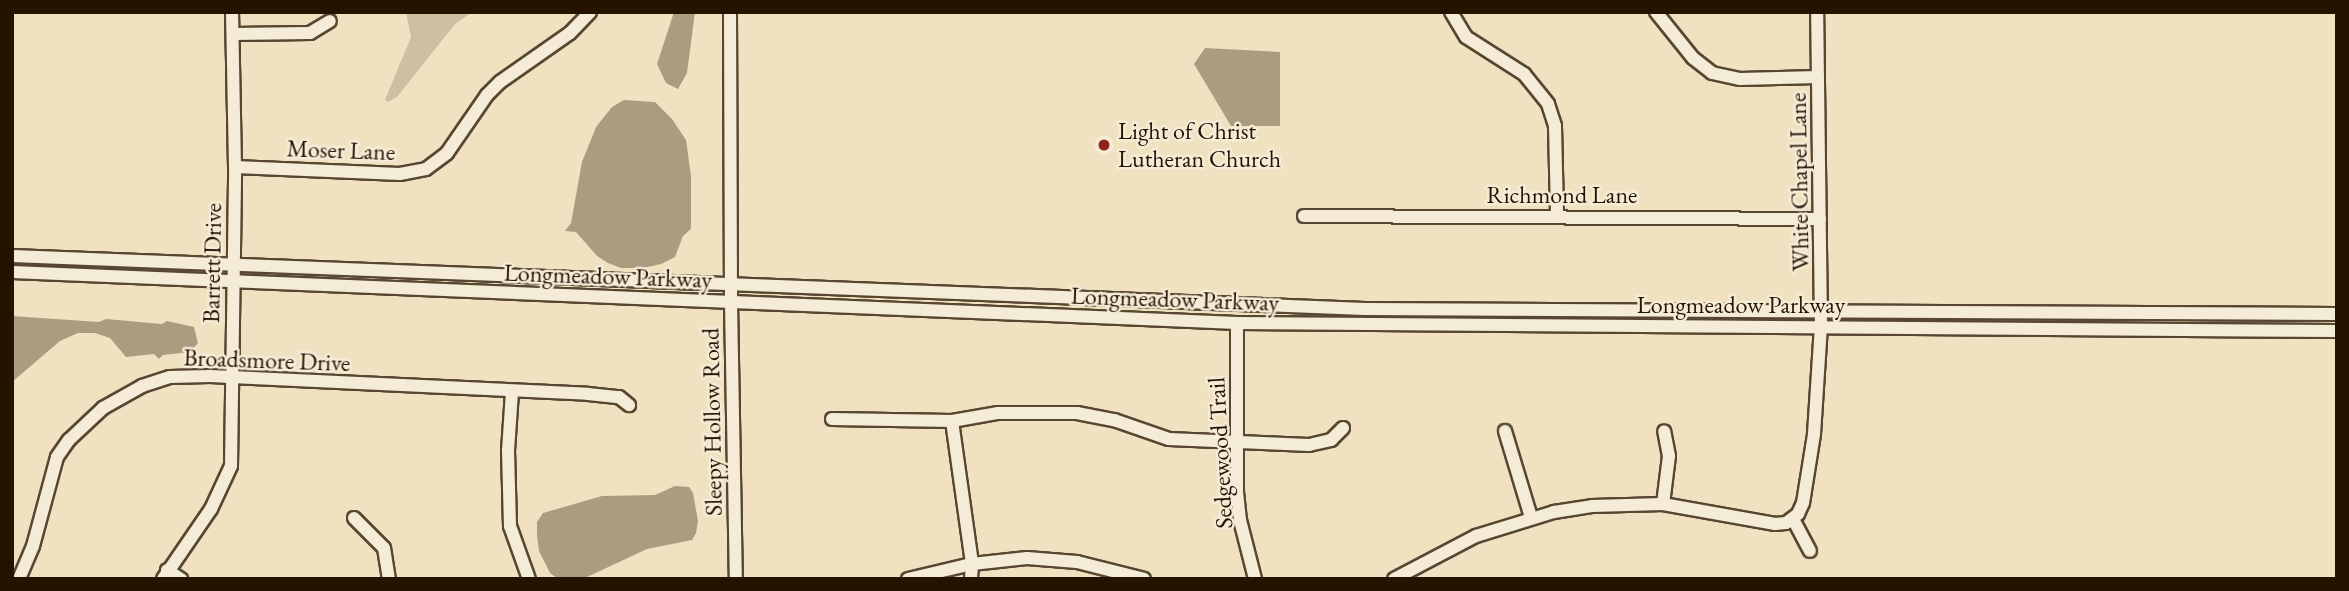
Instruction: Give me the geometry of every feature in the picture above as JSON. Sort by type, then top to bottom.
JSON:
[{"type":"street","name":"Barrett Drive","points":[[165,574],[211,509],[231,466],[235,167],[232,12]]},
{"type":"street","name":"Moser Lane","points":[[235,167],[400,174],[426,169],[449,151],[493,89],[513,71],[570,33],[590,12]]},
{"type":"street","name":"Sleepy Hollow Road","points":[[730,12],[731,302],[738,579]]},
{"type":"street","points":[[1451,12],[1466,37],[1524,74],[1548,104],[1555,126],[1557,215]]},
{"type":"street","points":[[1656,12],[1693,58],[1712,73],[1740,79],[1818,77]]},
{"type":"street","name":"White Chapel Lane","points":[[1793,519],[1803,503],[1808,475],[1821,327],[1817,12]]},
{"type":"street","points":[[233,34],[310,33],[330,21]]},
{"type":"street","name":"Richmond Lane","points":[[1304,216],[1557,215],[1820,219]]},
{"type":"street","name":"Longmeadow Parkway","points":[[12,256],[1365,309],[2337,314]]},
{"type":"street","name":"Longmeadow Parkway","points":[[12,272],[1237,323],[2337,331]]},
{"type":"street","name":"Sedgewood Trail","points":[[1237,323],[1240,520],[1252,578]]},
{"type":"street","name":"Broadsmore Drive","points":[[19,579],[33,546],[57,457],[85,423],[124,396],[160,380],[197,376],[619,397],[629,405]]},
{"type":"street","points":[[512,392],[508,450],[510,526],[529,579]]},
{"type":"street","points":[[831,419],[952,421],[998,413],[1077,413],[1114,420],[1169,439],[1309,445],[1331,440],[1343,428]]},
{"type":"street","points":[[952,421],[972,564],[971,579]]},
{"type":"street","points":[[1505,431],[1531,517]]},
{"type":"street","points":[[1663,504],[1669,456],[1664,431]]},
{"type":"street","points":[[1394,579],[1437,554],[1531,517],[1592,506],[1663,504],[1775,524],[1793,519],[1810,551]]},
{"type":"street","points":[[354,518],[384,548],[389,579]]},
{"type":"street","points":[[908,579],[972,564],[1043,558],[1077,562],[1144,579]]},
{"type":"street","points":[[165,574],[181,579]]},
{"type":"street","points":[[729,579],[738,579]]},
{"type":"shaded area","points":[[406,12],[472,12],[455,24],[397,97],[388,102],[385,100],[411,37]]},
{"type":"shaded area","points":[[674,12],[695,12],[687,73],[678,89],[666,83],[657,64]]},
{"type":"shaded area","points":[[1205,48],[1280,52],[1280,126],[1231,126],[1194,64]]},
{"type":"shaded area","points":[[624,100],[655,102],[672,119],[686,140],[691,176],[691,229],[683,236],[675,257],[643,268],[621,268],[608,263],[597,256],[576,232],[565,231],[571,223],[582,162],[596,127],[612,107]]},
{"type":"shaded area","points":[[12,316],[99,322],[106,319],[162,324],[167,321],[194,327],[198,343],[190,352],[163,355],[159,359],[154,354],[126,357],[110,338],[95,333],[78,333],[60,341],[12,382]]},
{"type":"shaded area","points":[[675,486],[689,487],[693,493],[698,521],[692,540],[647,549],[587,577],[558,579],[550,573],[539,551],[537,535],[537,522],[543,513],[602,496],[655,495]]},
{"type":"place","name":"Light of Christ Lutheran Church","points":[[1104,145]]}]
